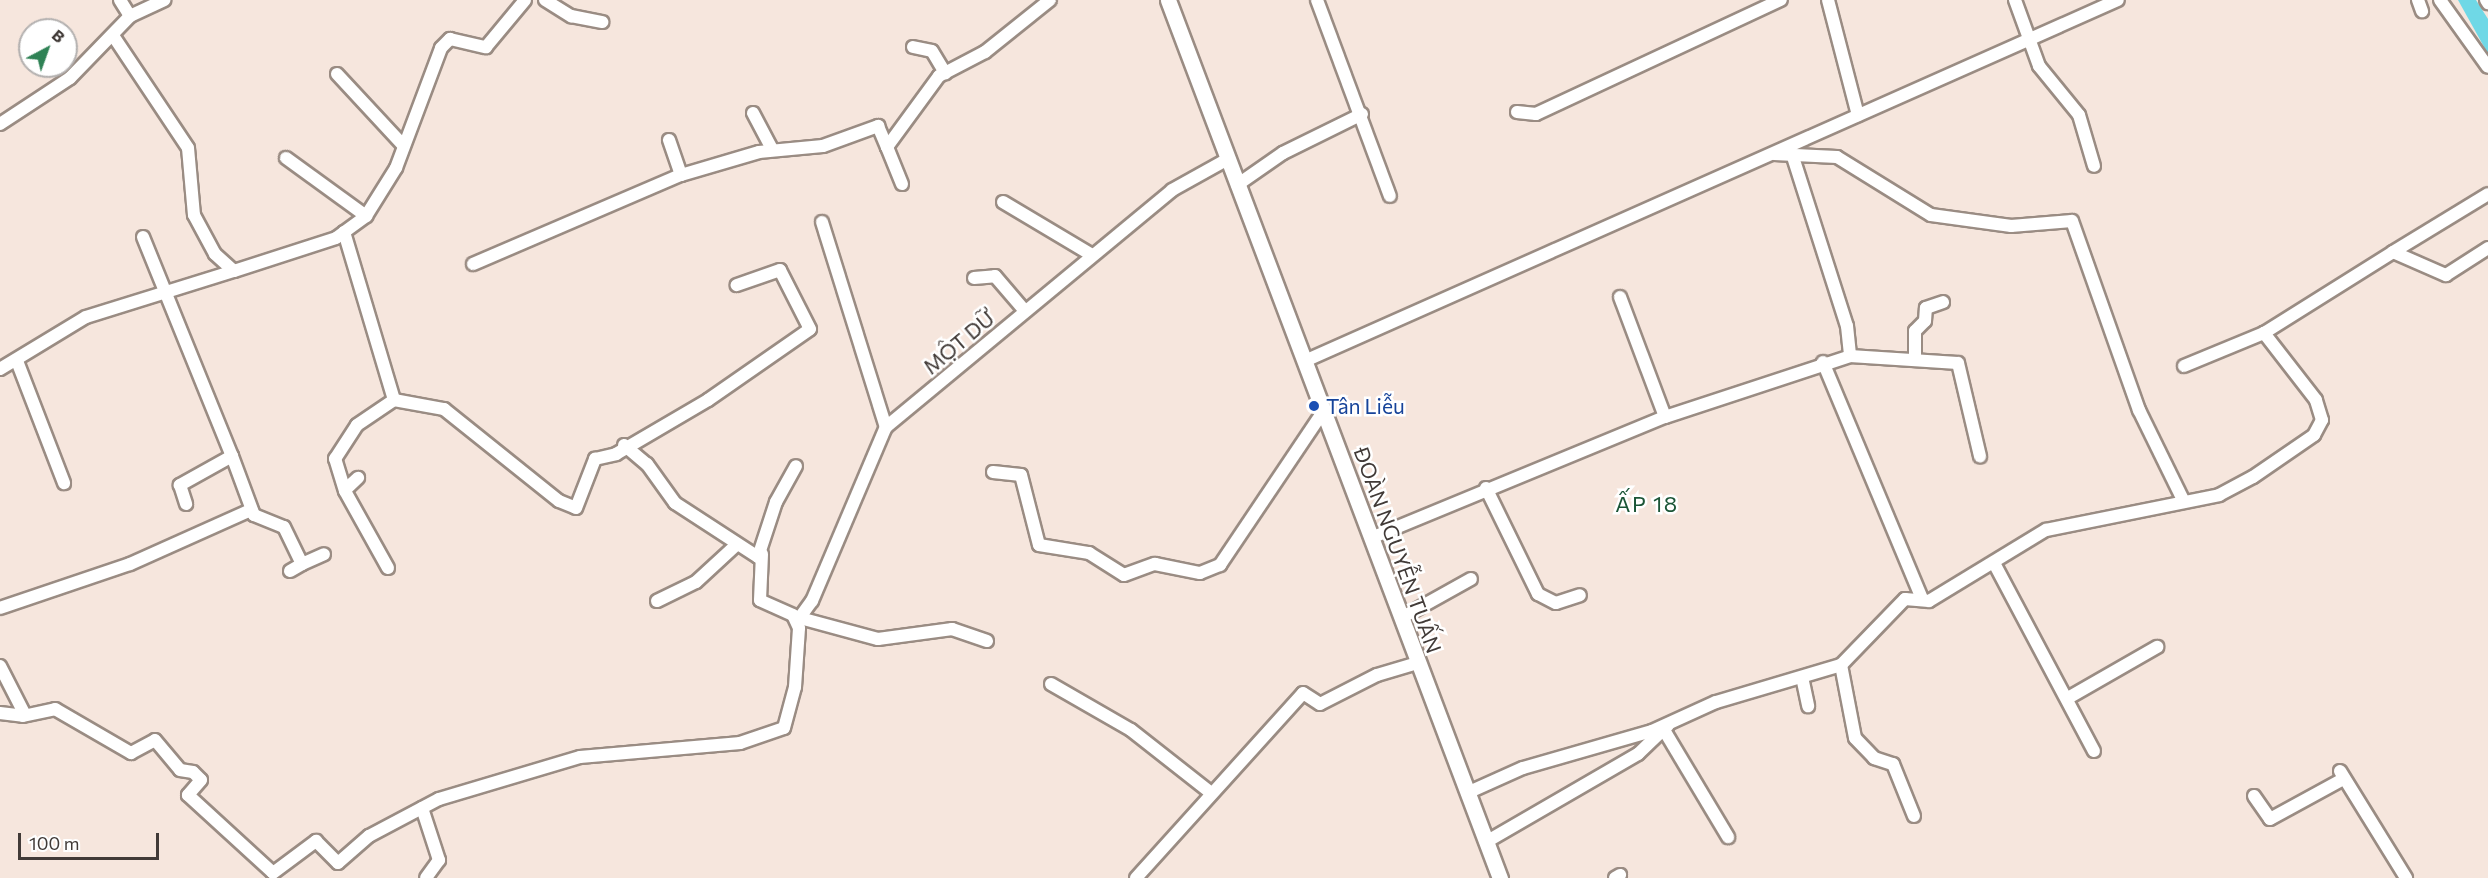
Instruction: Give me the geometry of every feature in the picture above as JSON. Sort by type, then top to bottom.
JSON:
[{"type":"main road","name":"ĐOÀN NGUYỄN TUẤN","points":[[1168,0],[1500,878]]},
{"type":"street","points":[[120,0],[130,16]]},
{"type":"street","points":[[0,124],[70,78],[114,37],[130,16],[165,0]]},
{"type":"street","points":[[0,369],[17,361],[86,317],[168,293],[344,232],[366,216],[404,146],[441,48],[450,39],[486,47],[525,0]]},
{"type":"street","points":[[545,0],[571,16],[602,22]]},
{"type":"street","points":[[887,147],[945,73],[985,52],[1050,0]]},
{"type":"street","points":[[1317,0],[1362,114],[1390,196]]},
{"type":"street","points":[[1517,112],[1536,114],[1781,0]]},
{"type":"street","points":[[1828,0],[1858,114]]},
{"type":"street","points":[[2015,0],[2039,66],[2079,115],[2094,166]]},
{"type":"street","points":[[1306,360],[2118,0]]},
{"type":"street","points":[[2440,0],[2488,67]]},
{"type":"street","points":[[114,37],[188,148],[194,215],[219,260],[234,271]]},
{"type":"street","points":[[913,47],[932,51],[945,73]]},
{"type":"street","points":[[337,74],[404,146]]},
{"type":"street","points":[[753,114],[772,149]]},
{"type":"street","points":[[1237,185],[1283,153],[1362,114]]},
{"type":"street","points":[[473,264],[681,175],[772,149],[823,146],[878,126],[902,184]]},
{"type":"street","points":[[669,140],[681,175]]},
{"type":"street","points":[[1773,154],[1793,157],[1837,157],[1931,215],[2011,226],[2072,221],[2139,410],[2184,502]]},
{"type":"street","points":[[1793,157],[1847,326],[1850,356]]},
{"type":"street","points":[[286,158],[366,216]]},
{"type":"street","name":"MỘT DỮ","points":[[0,713],[23,716],[55,709],[131,753],[155,740],[180,770],[194,772],[201,780],[188,795],[276,874],[316,841],[338,863],[369,836],[422,808],[580,757],[768,737],[789,722],[799,619],[886,427],[1024,310],[1172,190],[1228,159]]},
{"type":"street","points":[[2184,366],[2264,333],[2488,194]]},
{"type":"street","points":[[1003,202],[1092,255]]},
{"type":"street","points":[[822,222],[886,427]]},
{"type":"street","points":[[344,232],[394,400]]},
{"type":"street","points":[[143,237],[168,293],[251,510],[258,518],[284,527],[302,564]]},
{"type":"street","points":[[2393,252],[2446,274],[2488,248]]},
{"type":"street","points":[[388,568],[345,490],[335,467],[336,449],[357,425],[394,400],[444,409],[559,501],[576,508],[595,459],[708,400],[810,329],[780,270],[737,285]]},
{"type":"street","points":[[974,278],[995,276],[1024,310]]},
{"type":"street","points":[[1620,297],[1665,417]]},
{"type":"street","points":[[1915,359],[1915,331],[1925,321],[1926,308],[1943,302]]},
{"type":"street","points":[[1486,842],[1611,771],[1666,728],[1716,702],[1841,665],[1892,609],[1912,596],[1929,601],[2046,530],[2219,495],[2253,477],[2320,429],[2316,400],[2264,333]]},
{"type":"street","points":[[1371,538],[1486,488],[1665,417],[1823,362],[1850,356],[1958,363],[1980,456]]},
{"type":"street","points":[[17,361],[64,483]]},
{"type":"street","points":[[1823,362],[1922,599]]},
{"type":"street","points":[[993,472],[1021,475],[1039,544],[1089,553],[1124,575],[1155,564],[1200,573],[1221,565],[1324,410]]},
{"type":"street","points":[[624,445],[647,464],[675,503],[735,546],[762,554]]},
{"type":"street","points":[[186,504],[180,486],[232,456]]},
{"type":"street","points":[[796,466],[776,502],[762,554],[760,600],[799,619],[878,639],[952,629],[987,641]]},
{"type":"street","points":[[345,490],[358,478]]},
{"type":"street","points":[[1486,488],[1538,594],[1556,603],[1580,595]]},
{"type":"street","points":[[0,608],[130,564],[251,510]]},
{"type":"street","points":[[657,601],[696,582],[735,546]]},
{"type":"street","points":[[290,571],[324,554]]},
{"type":"street","points":[[1994,563],[2068,698],[2094,752]]},
{"type":"street","points":[[1401,618],[1471,579]]},
{"type":"street","points":[[2068,698],[2157,647]]},
{"type":"street","points":[[1136,878],[1303,693],[1320,704],[1369,679],[1417,663]]},
{"type":"street","points":[[1841,665],[1855,738],[1874,758],[1893,764],[1914,816]]},
{"type":"street","points":[[0,666],[23,711]]},
{"type":"street","points":[[1802,677],[1808,706]]},
{"type":"street","points":[[1051,684],[1131,730],[1211,793]]},
{"type":"street","points":[[1467,793],[1523,768],[1666,728]]},
{"type":"street","points":[[1666,728],[1728,837]]},
{"type":"street","points":[[2254,796],[2270,819],[2342,775],[2406,878]]},
{"type":"street","points":[[422,808],[439,860],[426,878]]},
{"type":"water","points":[[2458,0],[2476,0],[2488,19],[2488,54]]},
{"type":"place","name":"Tân Liễu","points":[[1314,406]]},
{"type":"district","name":"ẤP 18","points":[[1647,504]]}]
